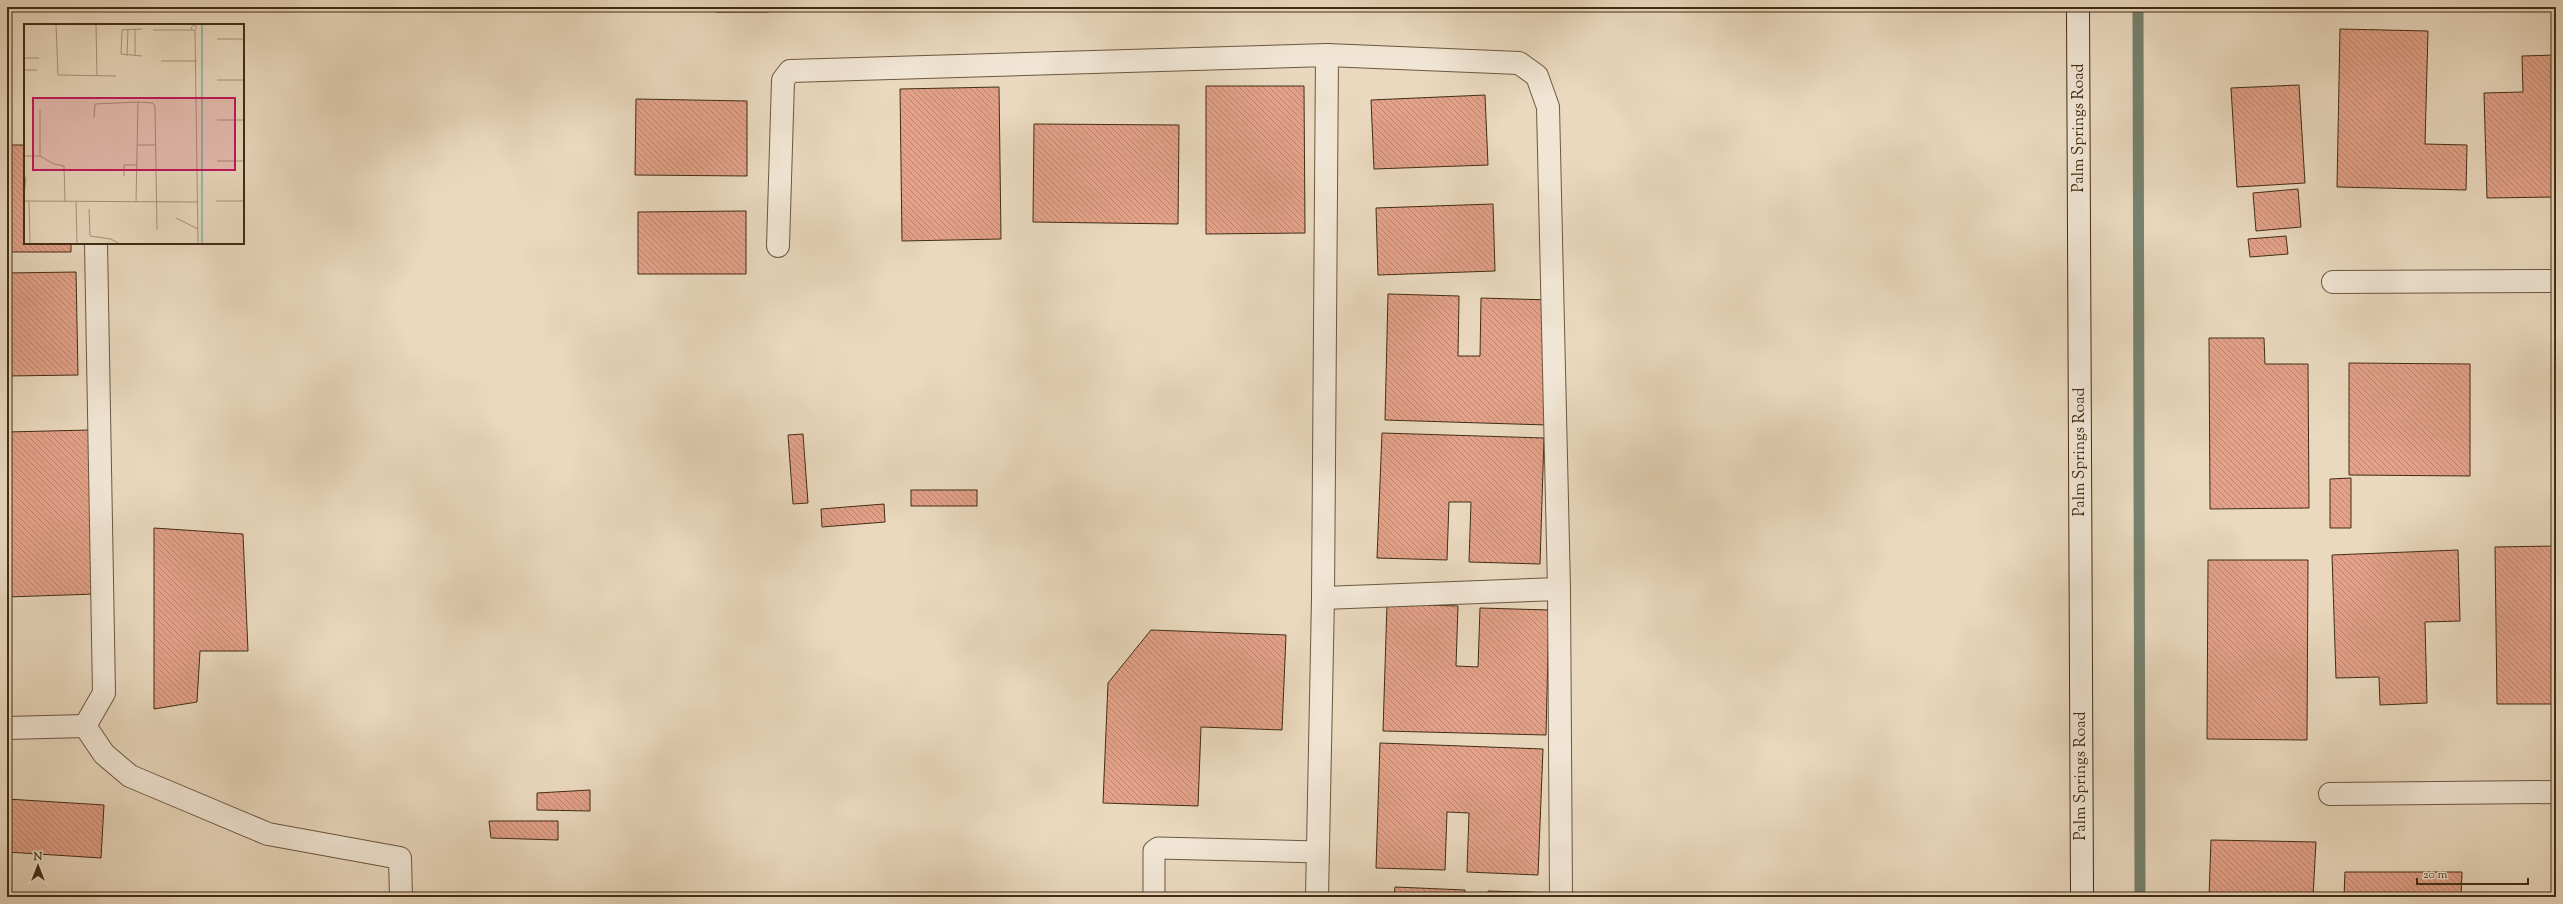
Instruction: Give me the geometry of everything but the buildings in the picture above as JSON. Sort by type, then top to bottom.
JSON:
[{"type":"street","name":"Palm Springs Road","points":[[2078,7],[2082,897]]},
{"type":"street","points":[[1317,897],[1323,598],[1327,55]]},
{"type":"street","points":[[778,246],[783,80],[790,71],[1327,55],[1519,63],[1537,76],[1548,107],[1559,589],[1561,897]]},
{"type":"street","points":[[85,726],[104,692],[96,244]]},
{"type":"street","points":[[2333,282],[2556,281]]},
{"type":"street","points":[[1323,598],[1559,589]]},
{"type":"street","points":[[7,728],[85,726]]},
{"type":"street","points":[[85,726],[104,754],[130,776],[253,828],[268,834],[400,858],[401,897]]},
{"type":"street","points":[[2330,794],[2556,792]]},
{"type":"lane","points":[[1154,897],[1154,851],[1158,848],[1317,852]]},
{"type":"waterway","points":[[2138,7],[2140,897]]}]
